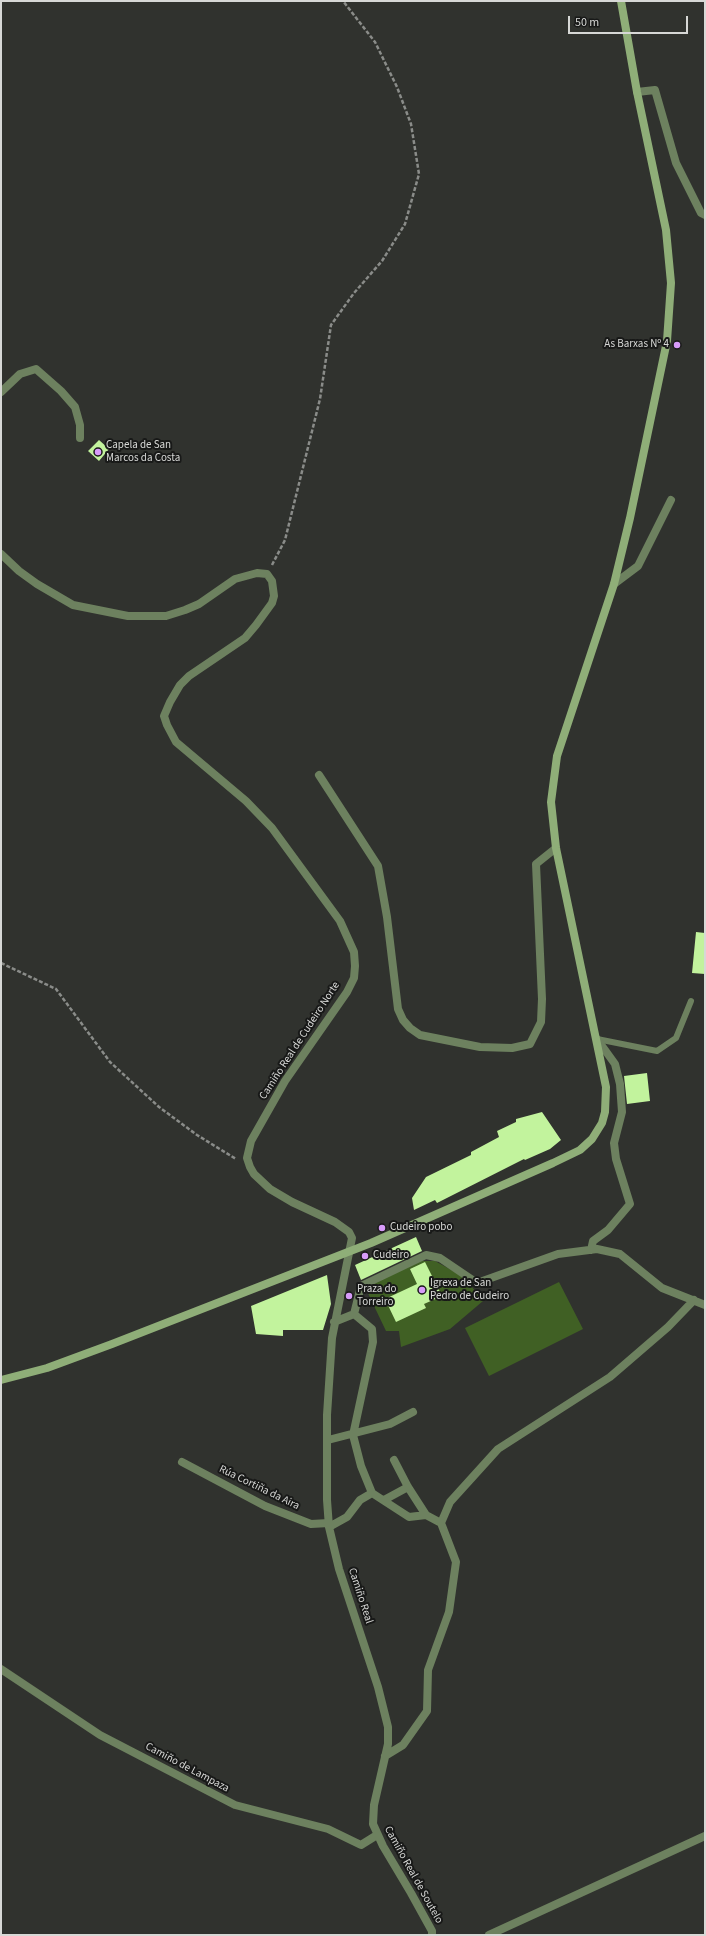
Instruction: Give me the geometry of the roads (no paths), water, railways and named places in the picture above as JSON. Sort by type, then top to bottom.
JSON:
[{"type":"street","points":[[1,1380],[47,1368],[350,1252],[553,1164],[580,1150],[592,1140],[602,1123],[606,1101],[606,1087],[597,1039],[576,950],[556,848],[551,802],[557,756],[614,584],[630,518],[667,340],[671,283],[666,230],[637,92],[621,1]]},
{"type":"street","points":[[637,92],[655,90],[676,163],[701,213],[705,215]]},
{"type":"street","points":[[1,392],[20,374],[36,370],[61,391],[75,407],[80,425],[80,438]]},
{"type":"street","points":[[614,584],[638,566],[671,500]]},
{"type":"street","name":"Camiño Real de Cudeiro Norte","points":[[1,554],[19,571],[37,584],[73,605],[128,616],[158,617],[176,614],[199,604],[235,579],[258,572],[267,574],[272,581],[274,596],[266,612],[246,638],[184,681],[170,702],[164,716],[167,726],[176,742],[246,801],[272,828],[340,921],[352,945],[355,966],[354,978],[347,992],[292,1068],[255,1131],[248,1150],[250,1167],[261,1180],[280,1196],[322,1215],[349,1232],[352,1238],[350,1252]]},
{"type":"street","points":[[319,775],[378,866],[388,917],[398,1009],[403,1020],[410,1028],[420,1035],[480,1047],[512,1048],[530,1044],[541,1022],[542,999],[536,864],[556,848]]},
{"type":"street","points":[[591,1250],[593,1241],[608,1230],[630,1204],[616,1159],[614,1143],[622,1112],[620,1084],[614,1064],[597,1039]]},
{"type":"street","points":[[354,1314],[361,1286],[426,1255],[440,1258],[477,1283],[558,1254],[597,1249],[620,1254],[662,1288],[705,1305]]},
{"type":"street","name":"Camiño Real","points":[[350,1252],[334,1322],[327,1415],[327,1484],[329,1525],[339,1569],[386,1714],[389,1736],[385,1756]]},
{"type":"street","points":[[441,1522],[450,1502],[498,1449],[610,1377],[668,1327],[694,1300]]},
{"type":"street","points":[[334,1322],[354,1314]]},
{"type":"street","points":[[354,1314],[372,1329],[373,1342],[353,1435],[361,1466],[372,1493],[409,1517],[426,1515],[441,1522],[456,1562],[449,1612],[428,1670],[427,1711],[404,1745],[385,1756]]},
{"type":"street","points":[[328,1440],[353,1435],[390,1424],[413,1412]]},
{"type":"street","points":[[394,1460],[408,1487],[426,1515]]},
{"type":"street","name":"Rúa Cortiña da Aira","points":[[182,1462],[264,1506],[311,1524],[329,1525]]},
{"type":"street","points":[[384,1500],[408,1487]]},
{"type":"street","points":[[329,1525],[347,1517],[360,1500],[372,1493]]},
{"type":"street","name":"Camiño de Lampaza","points":[[1,1669],[100,1735],[235,1805],[328,1829],[361,1846],[377,1835]]},
{"type":"street","name":"Camiño Real de Soutelo","points":[[385,1756],[372,1814],[373,1824],[377,1835],[422,1913],[432,1935]]},
{"type":"street","points":[[489,1935],[705,1836]]},
{"type":"lane","points":[[597,1039],[657,1051],[676,1038],[691,1001]]},
{"type":"place","name":"As Barxas Nº 4","points":[[677,345]]},
{"type":"place","name":"Capela de San Marcos da Costa","points":[[98,452]]},
{"type":"place","name":"Cudeiro pobo","points":[[382,1228]]},
{"type":"place","name":"Cudeiro","points":[[365,1256]]},
{"type":"place","name":"Igrexa de San Pedro de Cudeiro","points":[[422,1290]]},
{"type":"place","name":"Praza do Torreiro","points":[[349,1296]]}]
